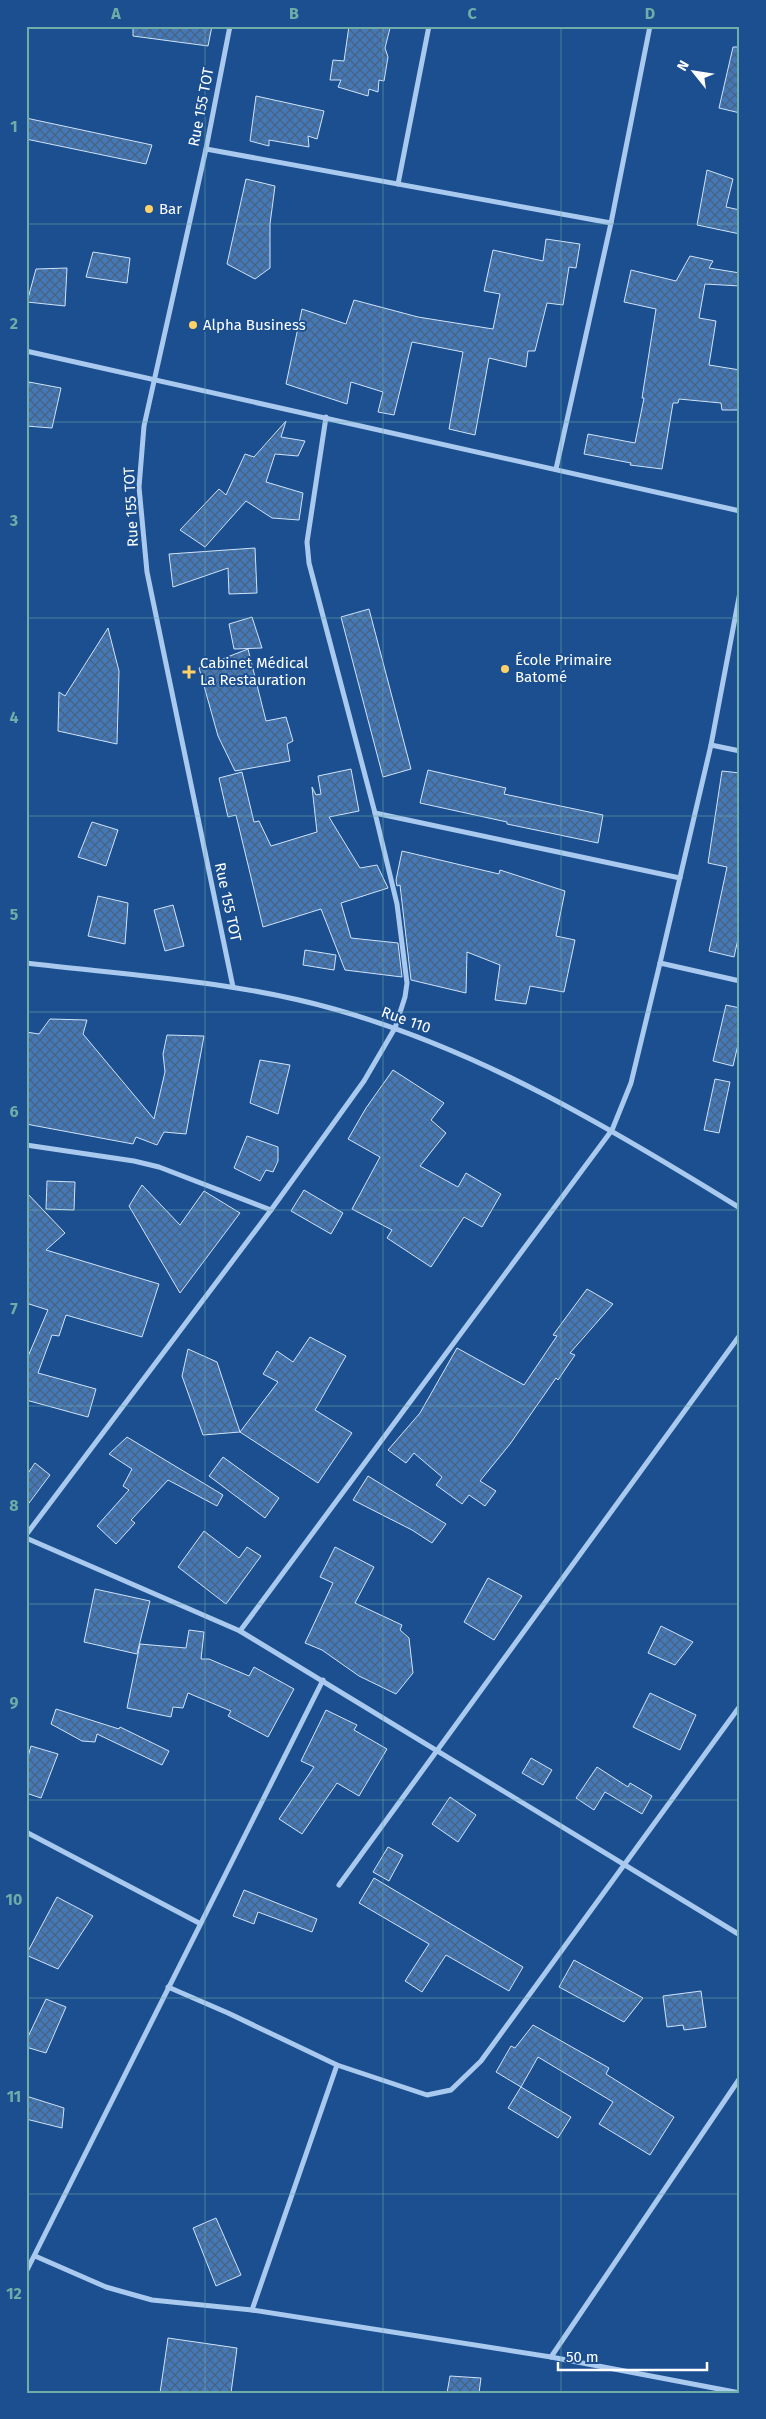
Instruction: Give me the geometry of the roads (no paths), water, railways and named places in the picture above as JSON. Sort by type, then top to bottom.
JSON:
[{"type":"street","name":"Rue 155 TOT","points":[[230,26],[206,148],[144,426],[139,487],[147,572],[233,987]]},
{"type":"street","points":[[398,184],[429,26]]},
{"type":"street","points":[[556,469],[611,224],[650,26]]},
{"type":"street","points":[[206,148],[611,224]]},
{"type":"street","points":[[26,351],[154,378],[740,511]]},
{"type":"street","points":[[326,417],[307,542],[308,563],[375,813],[397,904],[407,983],[405,997],[395,1028],[364,1081],[271,1210],[26,1536],[240,1631],[740,1936]]},
{"type":"street","points":[[240,1631],[612,1130],[631,1083],[660,964],[711,744],[740,592]]},
{"type":"street","points":[[711,744],[740,751]]},
{"type":"street","points":[[375,813],[680,878]]},
{"type":"street","name":"Rue 110","points":[[26,962],[233,987],[334,1008],[395,1028],[512,1078],[612,1130],[740,1208]]},
{"type":"street","points":[[660,964],[740,981]]},
{"type":"street","points":[[26,1145],[134,1161],[159,1168],[271,1210]]},
{"type":"street","points":[[339,1885],[740,1335]]},
{"type":"street","points":[[26,2272],[199,1923],[323,1680]]},
{"type":"street","points":[[168,1987],[228,2012],[337,2065],[427,2095],[452,2090],[481,2061],[740,1706]]},
{"type":"street","points":[[26,1832],[199,1923]]},
{"type":"street","points":[[252,2310],[337,2065]]},
{"type":"street","points":[[551,2357],[740,2078]]},
{"type":"street","points":[[35,2256],[106,2287],[152,2300],[252,2310],[551,2357],[740,2393]]},
{"type":"place","name":"Bar","points":[[149,209]]},
{"type":"place","name":"Alpha Business","points":[[193,325]]},
{"type":"place","name":"École Primaire Batomé","points":[[505,669]]},
{"type":"place","name":"Cabinet Médical La Restauration","points":[[189,672]]}]
